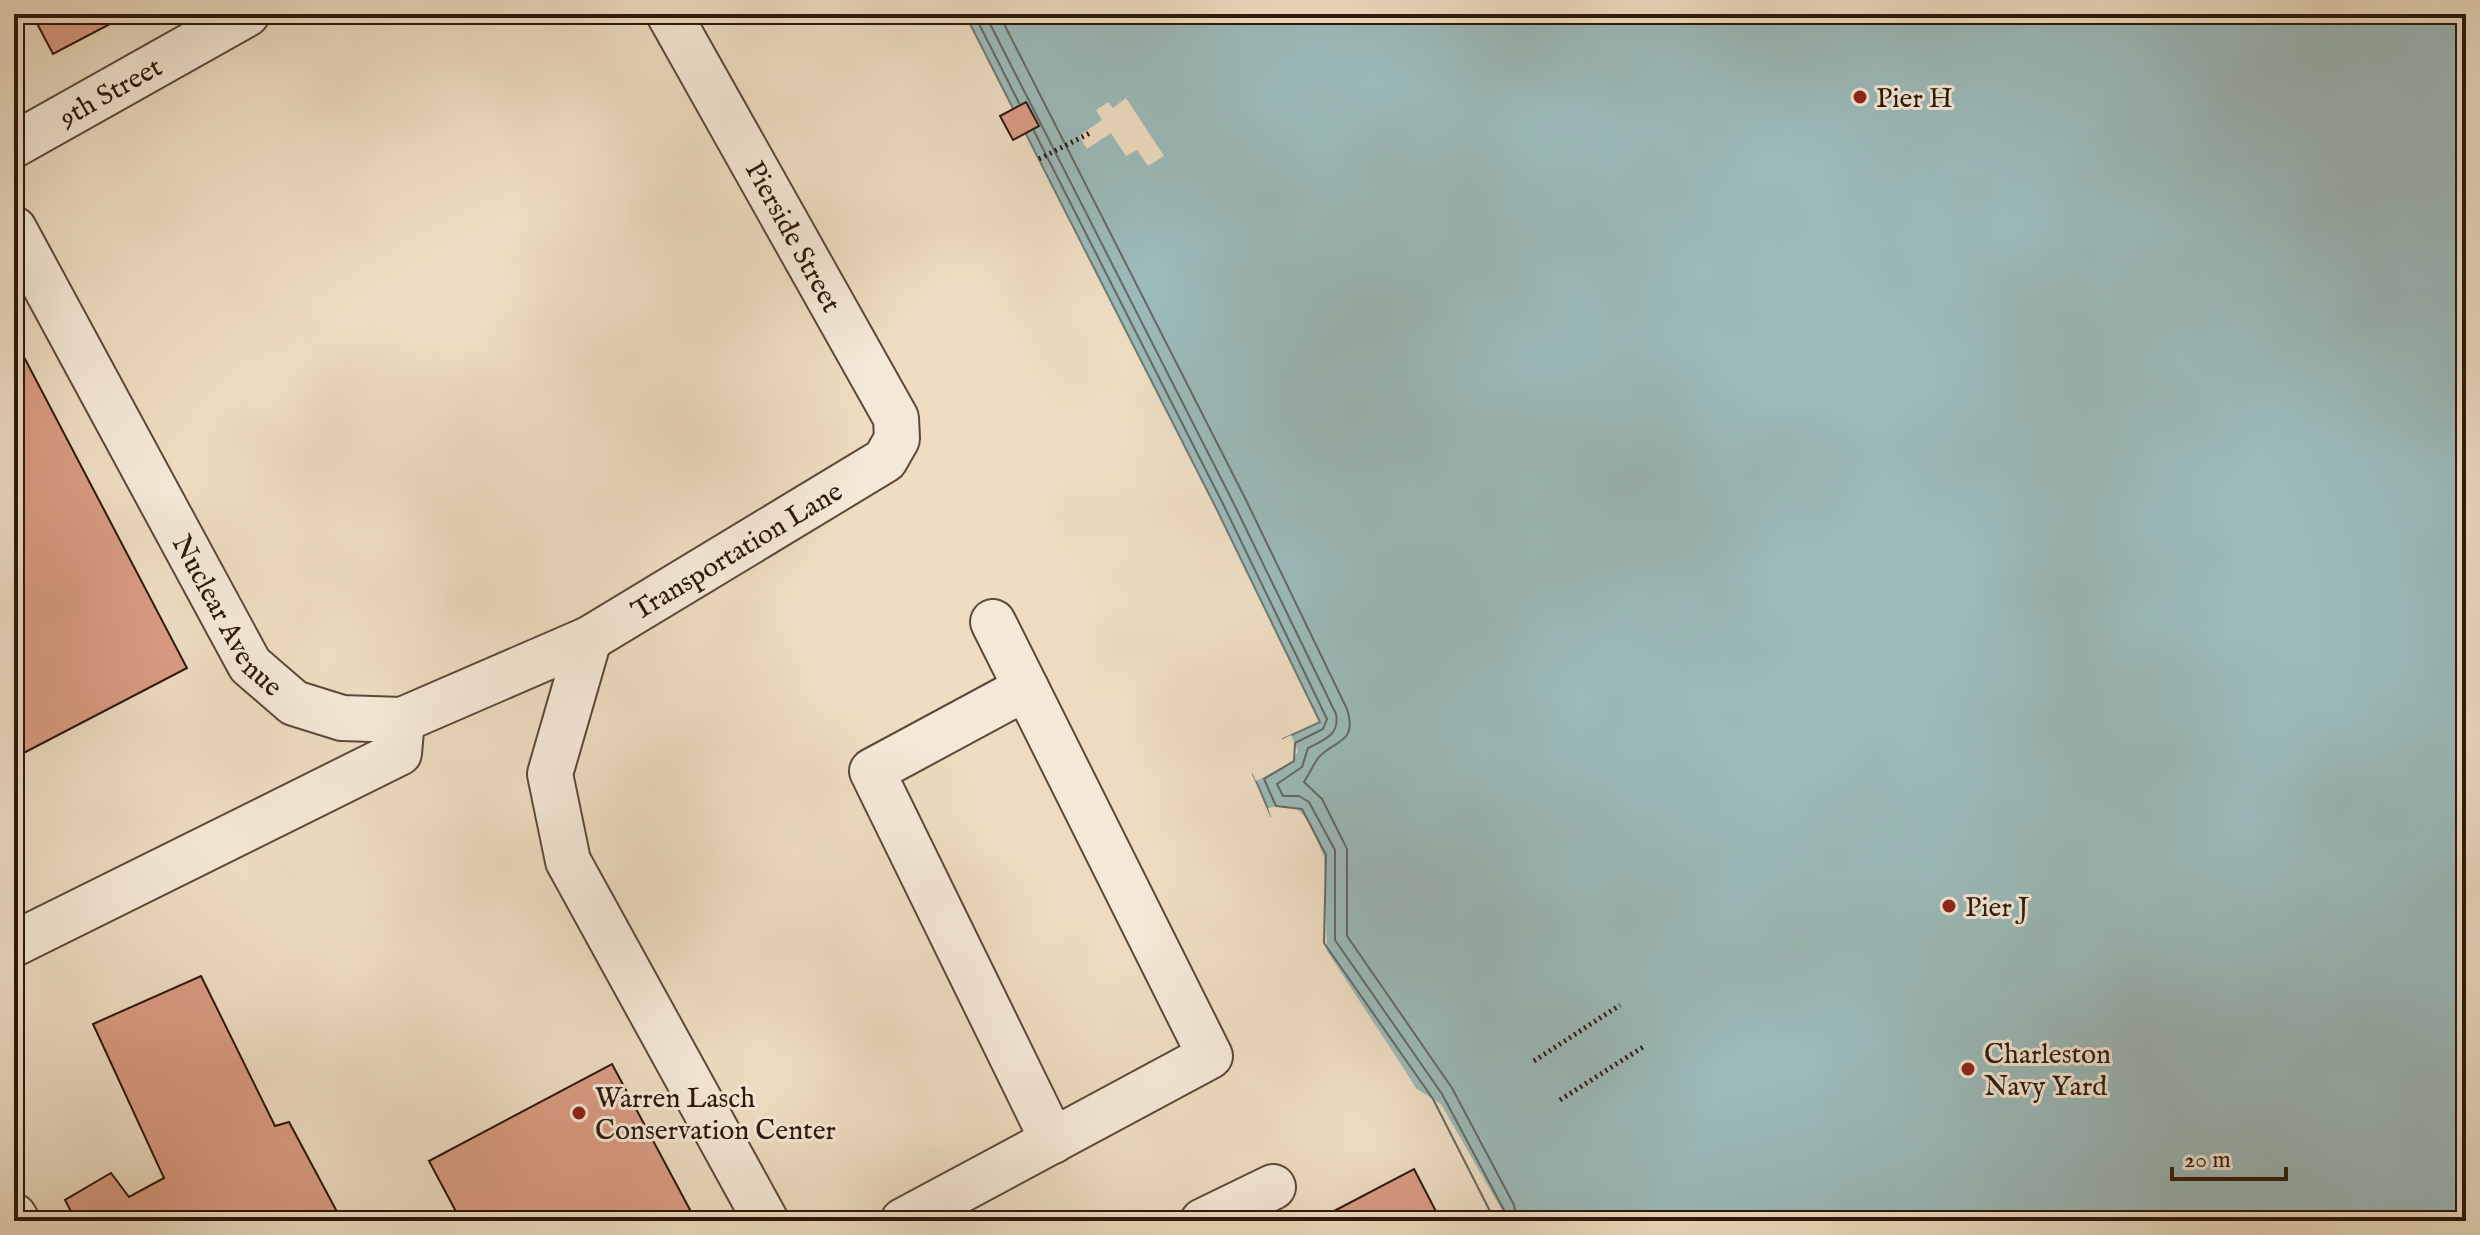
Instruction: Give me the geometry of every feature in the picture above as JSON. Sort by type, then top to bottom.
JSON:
[{"type":"street","name":"9th Street","points":[[14,145],[247,14]]},
{"type":"street","name":"Pierside Street","points":[[669,14],[896,418],[897,439],[885,460]]},
{"type":"street","name":"Nuclear Avenue","points":[[14,229],[250,665],[294,703],[342,718],[402,720],[589,639]]},
{"type":"street","name":"Transportation Lane","points":[[589,639],[885,460]]},
{"type":"street","points":[[903,1221],[1210,1056],[993,622]]},
{"type":"street","points":[[589,639],[550,774],[568,861],[766,1221]]},
{"type":"street","points":[[1026,688],[872,771],[1053,1141]]},
{"type":"street","points":[[14,944],[399,753],[402,720]]},
{"type":"street","points":[[1203,1221],[1273,1187]]},
{"type":"path","points":[[1039,159],[1090,133]]},
{"type":"path","points":[[1534,1061],[1620,1005]]},
{"type":"path","points":[[1560,1100],[1643,1047]]},
{"type":"water","points":[[965,14],[2466,14],[2466,1221],[1489,1221],[1426,1103],[1316,945],[1318,856],[1296,814],[1271,816],[1253,774],[1289,754],[1283,739],[1320,722],[1217,510]]},
{"type":"pier","points":[[1126,98],[1164,156],[1148,166],[1137,150],[1126,156],[1111,133],[1087,149],[1079,136],[1102,120],[1096,110],[1108,102],[1113,108]]},
{"type":"pier","points":[[1291,735],[1298,751],[1292,762],[1256,781],[1251,770],[1284,753],[1279,741]]},
{"type":"pier","points":[[1268,808],[1296,808],[1309,821],[1324,857],[1327,951],[1417,1089],[1441,1104],[1508,1221],[1484,1221],[1423,1106],[1312,947],[1314,857],[1293,818],[1272,820]]},
{"type":"building","points":[[32,14],[129,14],[53,54]]},
{"type":"building","points":[[1026,102],[1039,126],[1013,140],[1000,116]]},
{"type":"building","points":[[14,338],[187,668],[14,758]]},
{"type":"building","points":[[201,976],[275,1126],[289,1122],[342,1221],[76,1221],[65,1200],[111,1173],[129,1197],[164,1178],[93,1024]]},
{"type":"building","name":"Warren Lasch Conservation Center","points":[[612,1064],[696,1221],[461,1221],[429,1161]]},
{"type":"building","points":[[1414,1169],[1441,1221],[1315,1221]]},
{"type":"place","name":"Pier H","points":[[1860,97]]},
{"type":"place","name":"Pier J","points":[[1949,906]]},
{"type":"place","name":"Charleston Navy Yard","points":[[1968,1069]]},
{"type":"place","name":"Warren Lasch Conservation Center","points":[[579,1113]]}]
